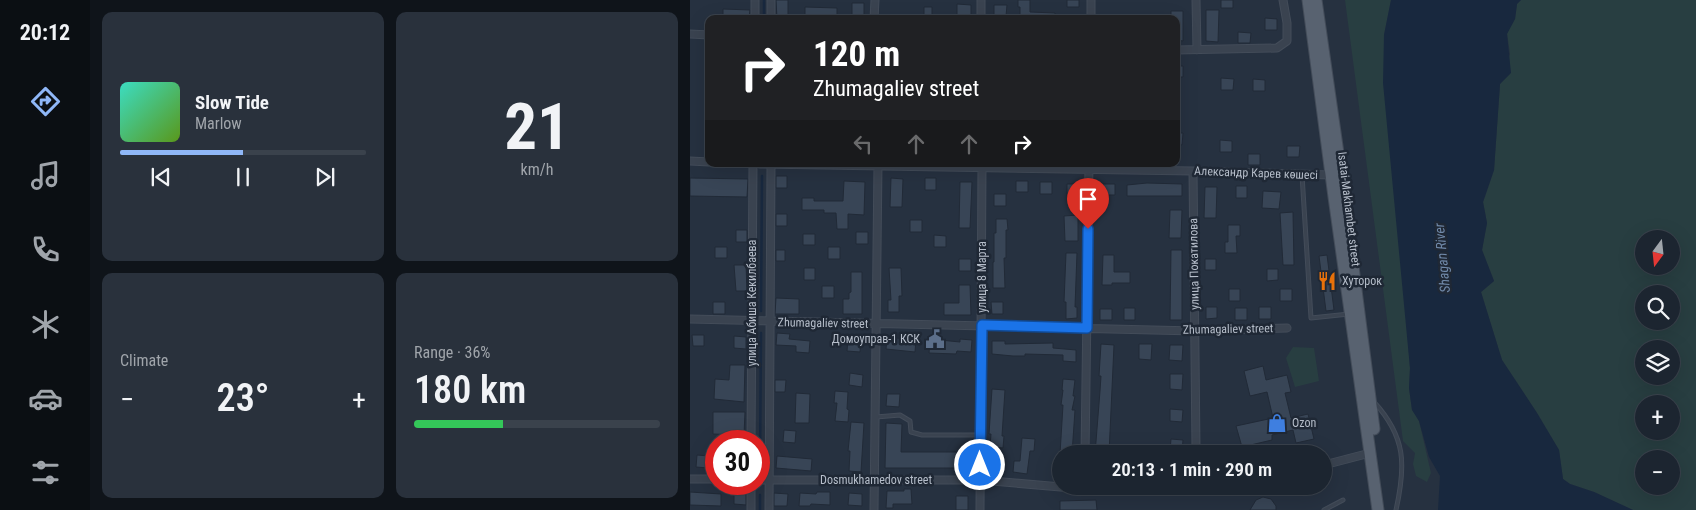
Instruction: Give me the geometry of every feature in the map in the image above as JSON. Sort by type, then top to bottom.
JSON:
[{"type":"main road","name":"Isatai-Makhambet street","points":[[1308,0],[1386,510]]},
{"type":"main road","name":"Isatai-Makhambet street","points":[[1316,0],[1350,314],[1378,510]]},
{"type":"street","points":[[755,0],[755,15]]},
{"type":"street","points":[[771,0],[771,15]]},
{"type":"street","points":[[874,15],[875,0]]},
{"type":"street","points":[[982,0],[982,15]]},
{"type":"street","points":[[1091,0],[1091,15]]},
{"type":"street","points":[[1196,0],[1197,50]]},
{"type":"street","points":[[1180,50],[1277,48],[1287,40],[1287,23],[1283,0]]},
{"type":"street","points":[[690,34],[705,35]]},
{"type":"street","points":[[690,162],[705,162]]},
{"type":"street","name":"улица Абиша Кекилбаева","points":[[751,430],[753,167]]},
{"type":"street","name":"улица Абиша Кекилбаева","points":[[769,430],[771,167]]},
{"type":"street","points":[[874,510],[878,167]]},
{"type":"street","name":"улица 8 Марта","points":[[980,510],[982,167]]},
{"type":"street","points":[[1085,445],[1089,167]]},
{"type":"street","name":"Александр Карев көшесі","points":[[1110,167],[1336,175]]},
{"type":"street","name":"улица Покатилова","points":[[1193,171],[1194,445]]},
{"type":"street","name":"Zhumagaliev street","points":[[690,319],[1195,331],[1287,328]]},
{"type":"street","points":[[1332,463],[1370,452]]},
{"type":"street","points":[[690,479],[705,479]]},
{"type":"street","name":"Dosmukhamedov street","points":[[770,480],[980,480],[1052,486]]},
{"type":"street","points":[[751,495],[751,510]]},
{"type":"street","name":"улица Абиша Кекилбаева","points":[[769,495],[769,510]]},
{"type":"lane","points":[[1302,174],[1311,318],[1350,314]]},
{"type":"lane","points":[[1370,397],[1386,415],[1396,434],[1402,456],[1402,484],[1396,510]]},
{"type":"lane","points":[[876,417],[900,415],[910,421],[911,432],[922,435],[981,435]]},
{"type":"lane","points":[[1324,510],[1343,500]]},
{"type":"green space","points":[[1345,0],[1391,0],[1384,35],[1410,368],[1409,388],[1412,409],[1419,421],[1431,473],[1427,482],[1416,476],[1413,464],[1415,453],[1403,441]]},
{"type":"green space","points":[[1521,0],[1696,0],[1696,510],[1633,510],[1594,492],[1570,484],[1563,479],[1559,450],[1502,360],[1481,292],[1494,281],[1482,250],[1487,223],[1483,202],[1494,170],[1500,84],[1510,54],[1507,33],[1515,19],[1517,4]]},
{"type":"green space","points":[[1293,347],[1314,348],[1319,381],[1295,387],[1286,358]]},
{"type":"water","name":"Shagan River","points":[[1391,0],[1521,0],[1517,4],[1515,19],[1507,34],[1511,73],[1500,84],[1494,170],[1483,202],[1487,223],[1482,250],[1494,281],[1481,292],[1502,360],[1559,450],[1563,479],[1570,484],[1594,492],[1633,510],[1438,510],[1440,476],[1429,457],[1419,421],[1412,410],[1409,388],[1410,368],[1383,83],[1384,35]]},
{"type":"building","points":[[776,0],[788,0],[788,15],[777,15]]},
{"type":"building","points":[[1018,0],[1030,0],[1030,12],[1055,13],[1055,15],[1020,15],[1020,7],[1018,7]]},
{"type":"building","points":[[1067,0],[1079,0],[1079,7],[1067,7]]},
{"type":"building","points":[[1221,0],[1233,0],[1233,8],[1221,8]]},
{"type":"building","points":[[852,3],[864,3],[864,15],[852,15]]},
{"type":"building","points":[[957,4],[971,5],[971,15],[957,15]]},
{"type":"building","points":[[994,5],[1007,5],[1006,15],[994,15]]},
{"type":"building","points":[[805,7],[837,8],[837,15],[805,15]]},
{"type":"building","points":[[924,7],[932,7],[932,15],[924,15]]},
{"type":"building","points":[[723,9],[750,10],[749,15],[723,15]]},
{"type":"building","points":[[1206,10],[1219,10],[1218,42],[1206,41]]},
{"type":"building","points":[[1171,11],[1183,11],[1183,41],[1180,41],[1180,15],[1171,15]]},
{"type":"building","points":[[1265,18],[1277,19],[1277,30],[1265,30]]},
{"type":"building","points":[[1238,32],[1251,33],[1250,43],[1238,43]]},
{"type":"building","points":[[1180,66],[1183,66],[1183,77],[1180,77]]},
{"type":"building","points":[[1221,78],[1234,79],[1233,90],[1221,90]]},
{"type":"building","points":[[1253,79],[1265,80],[1265,91],[1253,91]]},
{"type":"building","points":[[1180,133],[1183,133],[1182,145],[1180,145]]},
{"type":"building","points":[[1220,140],[1232,141],[1232,152],[1220,152]]},
{"type":"building","points":[[1287,146],[1300,146],[1299,157],[1287,157]]},
{"type":"building","points":[[1248,154],[1260,154],[1260,165],[1248,165]]},
{"type":"building","points":[[776,176],[787,176],[787,188],[776,188]]},
{"type":"building","points":[[690,178],[748,179],[747,197],[690,196]]},
{"type":"building","points":[[891,178],[903,179],[902,207],[890,207]]},
{"type":"building","points":[[925,178],[936,178],[936,190],[925,190]]},
{"type":"building","points":[[844,181],[865,182],[864,215],[848,214],[848,229],[837,229],[836,213],[824,213],[824,210],[802,210],[802,198],[814,198],[814,201],[843,201]]},
{"type":"building","points":[[1016,181],[1028,181],[1028,192],[1016,192]]},
{"type":"building","points":[[960,182],[972,182],[970,228],[959,228]]},
{"type":"building","points":[[1040,182],[1052,182],[1052,194],[1040,194]]},
{"type":"building","points":[[1147,183],[1182,184],[1182,196],[1127,196],[1127,185]]},
{"type":"building","points":[[1067,184],[1078,184],[1078,196],[1067,196]]},
{"type":"building","points":[[1103,184],[1115,184],[1115,195],[1103,195]]},
{"type":"building","points":[[1236,186],[1247,186],[1247,198],[1236,198]]},
{"type":"building","points":[[1205,187],[1217,187],[1216,218],[1204,218]]},
{"type":"building","points":[[1263,191],[1281,192],[1279,209],[1262,208]]},
{"type":"building","points":[[994,194],[1006,194],[1006,206],[994,206]]},
{"type":"building","points":[[1170,210],[1182,210],[1181,238],[1169,238]]},
{"type":"building","points":[[1293,212],[1294,265],[1283,265],[1280,213]]},
{"type":"building","points":[[776,214],[787,214],[787,226],[776,226]]},
{"type":"building","points":[[1078,215],[1078,241],[1065,241],[1064,216]]},
{"type":"building","points":[[996,219],[1007,219],[1006,258],[1004,258],[1005,288],[993,288]]},
{"type":"building","points":[[910,220],[922,220],[922,232],[910,232]]},
{"type":"building","points":[[1228,225],[1240,225],[1240,236],[1236,236],[1237,253],[1225,253],[1225,242],[1228,242]]},
{"type":"building","points":[[736,230],[747,230],[747,242],[736,242]]},
{"type":"building","points":[[856,232],[868,232],[868,244],[856,244]]},
{"type":"building","points":[[803,234],[815,234],[815,245],[803,245]]},
{"type":"building","points":[[934,235],[946,236],[946,247],[934,247]]},
{"type":"building","points":[[715,247],[727,247],[727,258],[715,258]]},
{"type":"building","points":[[828,247],[840,247],[840,259],[828,259]]},
{"type":"building","points":[[776,250],[785,250],[785,261],[776,261]]},
{"type":"building","points":[[1171,250],[1182,250],[1182,320],[1170,320]]},
{"type":"building","points":[[1066,253],[1077,253],[1075,307],[1077,307],[1077,318],[1066,319],[1066,302],[1064,302]]},
{"type":"building","points":[[1103,255],[1114,255],[1114,272],[1130,272],[1130,283],[1102,285]]},
{"type":"building","points":[[1327,255],[1334,310],[1326,311],[1319,256]]},
{"type":"building","points":[[959,259],[971,259],[971,271],[959,271]]},
{"type":"building","points":[[1205,259],[1216,259],[1216,270],[1205,270]]},
{"type":"building","points":[[734,265],[746,265],[747,291],[736,291]]},
{"type":"building","points":[[804,268],[815,268],[815,280],[804,280]]},
{"type":"building","points":[[889,268],[901,268],[902,296],[899,296],[899,312],[888,312],[888,300],[891,300]]},
{"type":"building","points":[[1267,269],[1278,269],[1278,280],[1267,281]]},
{"type":"building","points":[[851,272],[862,272],[862,314],[843,314],[843,299],[849,299],[849,293],[851,292]]},
{"type":"building","points":[[959,285],[970,285],[971,315],[944,315],[944,303],[959,303]]},
{"type":"building","points":[[822,286],[834,286],[834,298],[822,298]]},
{"type":"building","points":[[1229,289],[1240,289],[1240,301],[1229,301]]},
{"type":"building","points":[[1280,289],[1292,289],[1292,301],[1280,301]]},
{"type":"building","points":[[776,298],[799,299],[799,314],[775,314]]},
{"type":"building","points":[[713,302],[725,302],[725,314],[713,314]]},
{"type":"building","points":[[991,302],[1003,302],[1003,314],[992,314]]},
{"type":"building","points":[[1206,307],[1217,307],[1217,318],[1206,319]]},
{"type":"building","points":[[1259,307],[1271,307],[1271,319],[1259,319]]},
{"type":"building","points":[[1124,308],[1135,308],[1135,320],[1124,320]]},
{"type":"building","points":[[1235,308],[1247,308],[1247,320],[1235,320]]},
{"type":"building","points":[[1100,309],[1112,309],[1112,320],[1100,320]]},
{"type":"building","points":[[777,333],[790,334],[789,339],[810,341],[809,353],[796,352],[796,346],[776,345]]},
{"type":"building","points":[[692,335],[704,335],[704,346],[693,346]]},
{"type":"building","points":[[734,336],[746,337],[746,349],[734,348]]},
{"type":"building","points":[[887,337],[916,340],[915,352],[886,349]]},
{"type":"building","points":[[848,339],[861,340],[860,352],[847,351]]},
{"type":"building","points":[[930,339],[960,342],[960,339],[972,340],[971,352],[957,351],[956,354],[929,353]]},
{"type":"building","points":[[992,341],[1005,341],[1005,344],[1053,343],[1053,348],[1076,350],[1076,362],[1063,361],[1063,355],[1025,354],[1025,356],[1013,356],[992,354]]},
{"type":"building","points":[[1101,344],[1114,345],[1109,445],[1096,445],[1101,376],[1099,376]]},
{"type":"building","points":[[1139,344],[1152,344],[1151,360],[1139,359]]},
{"type":"building","points":[[1170,345],[1183,345],[1182,361],[1169,360]]},
{"type":"building","points":[[730,365],[745,365],[744,402],[714,399],[715,379],[729,380]]},
{"type":"building","points":[[1263,366],[1266,380],[1287,375],[1291,392],[1285,393],[1291,418],[1308,414],[1314,439],[1296,443],[1293,430],[1272,435],[1272,440],[1241,445],[1236,426],[1273,418],[1267,392],[1250,396],[1244,371]]},
{"type":"building","points":[[850,373],[863,375],[862,387],[849,385]]},
{"type":"building","points":[[1170,374],[1183,374],[1182,390],[1170,389]]},
{"type":"building","points":[[1063,379],[1075,380],[1073,396],[1075,396],[1072,410],[1075,410],[1073,445],[1061,445]]},
{"type":"building","points":[[775,380],[786,380],[785,392],[775,392]]},
{"type":"building","points":[[992,389],[1005,390],[1003,448],[990,447]]},
{"type":"building","points":[[835,391],[848,392],[848,422],[835,421],[837,403],[834,403]]},
{"type":"building","points":[[796,393],[810,394],[809,423],[795,423]]},
{"type":"building","points":[[887,394],[900,394],[899,407],[886,406]]},
{"type":"building","points":[[1170,409],[1183,410],[1182,422],[1170,421]]},
{"type":"building","points":[[713,412],[745,412],[744,430],[713,430]]},
{"type":"building","points":[[851,422],[864,423],[861,472],[849,471],[850,451],[848,451]]},
{"type":"building","points":[[886,423],[902,424],[901,452],[966,452],[966,468],[885,468]]},
{"type":"building","points":[[784,430],[796,431],[795,443],[783,442]]},
{"type":"building","points":[[1022,438],[1035,439],[1034,451],[1030,451],[1027,474],[1013,472],[1014,461],[1020,461]]},
{"type":"building","points":[[1171,439],[1183,440],[1183,445],[1170,445]]},
{"type":"building","points":[[697,455],[705,456],[705,468],[696,467]]},
{"type":"building","points":[[777,456],[812,459],[811,471],[776,468]]},
{"type":"building","points":[[991,465],[1003,466],[1003,477],[990,476]]},
{"type":"building","points":[[904,489],[911,489],[912,504],[893,504],[893,508],[886,508],[887,491],[904,491]]},
{"type":"building","points":[[690,492],[705,493],[705,495],[721,495],[721,506],[690,505]]},
{"type":"building","points":[[817,492],[830,492],[830,505],[811,504],[810,506],[799,506],[800,493],[816,494]]},
{"type":"building","points":[[774,493],[788,494],[787,506],[774,506]]},
{"type":"building","points":[[849,493],[862,494],[862,506],[848,505]]},
{"type":"building","points":[[734,495],[746,495],[746,505],[734,504]]},
{"type":"building","points":[[956,496],[968,496],[968,510],[956,510]]},
{"type":"building","points":[[1263,497],[1271,499],[1276,506],[1276,510],[1250,510],[1256,500]]},
{"type":"building","points":[[1096,500],[1097,510],[1060,510],[1060,501]]},
{"type":"waterway","points":[[764,0],[764,15]]},
{"type":"waterway","points":[[761,311],[762,176]]},
{"type":"waterway","points":[[760,430],[761,333]]},
{"type":"waterway","points":[[760,495],[760,510]]},
{"type":"place","name":"Хуторок","points":[[1327,281]]},
{"type":"place","name":"Домоуправ-1 КСК","points":[[935,339]]},
{"type":"place","name":"Ozon","points":[[1277,423]]},
{"type":"route","points":[[980,465],[982,325],[1087,328],[1088,229]]}]
